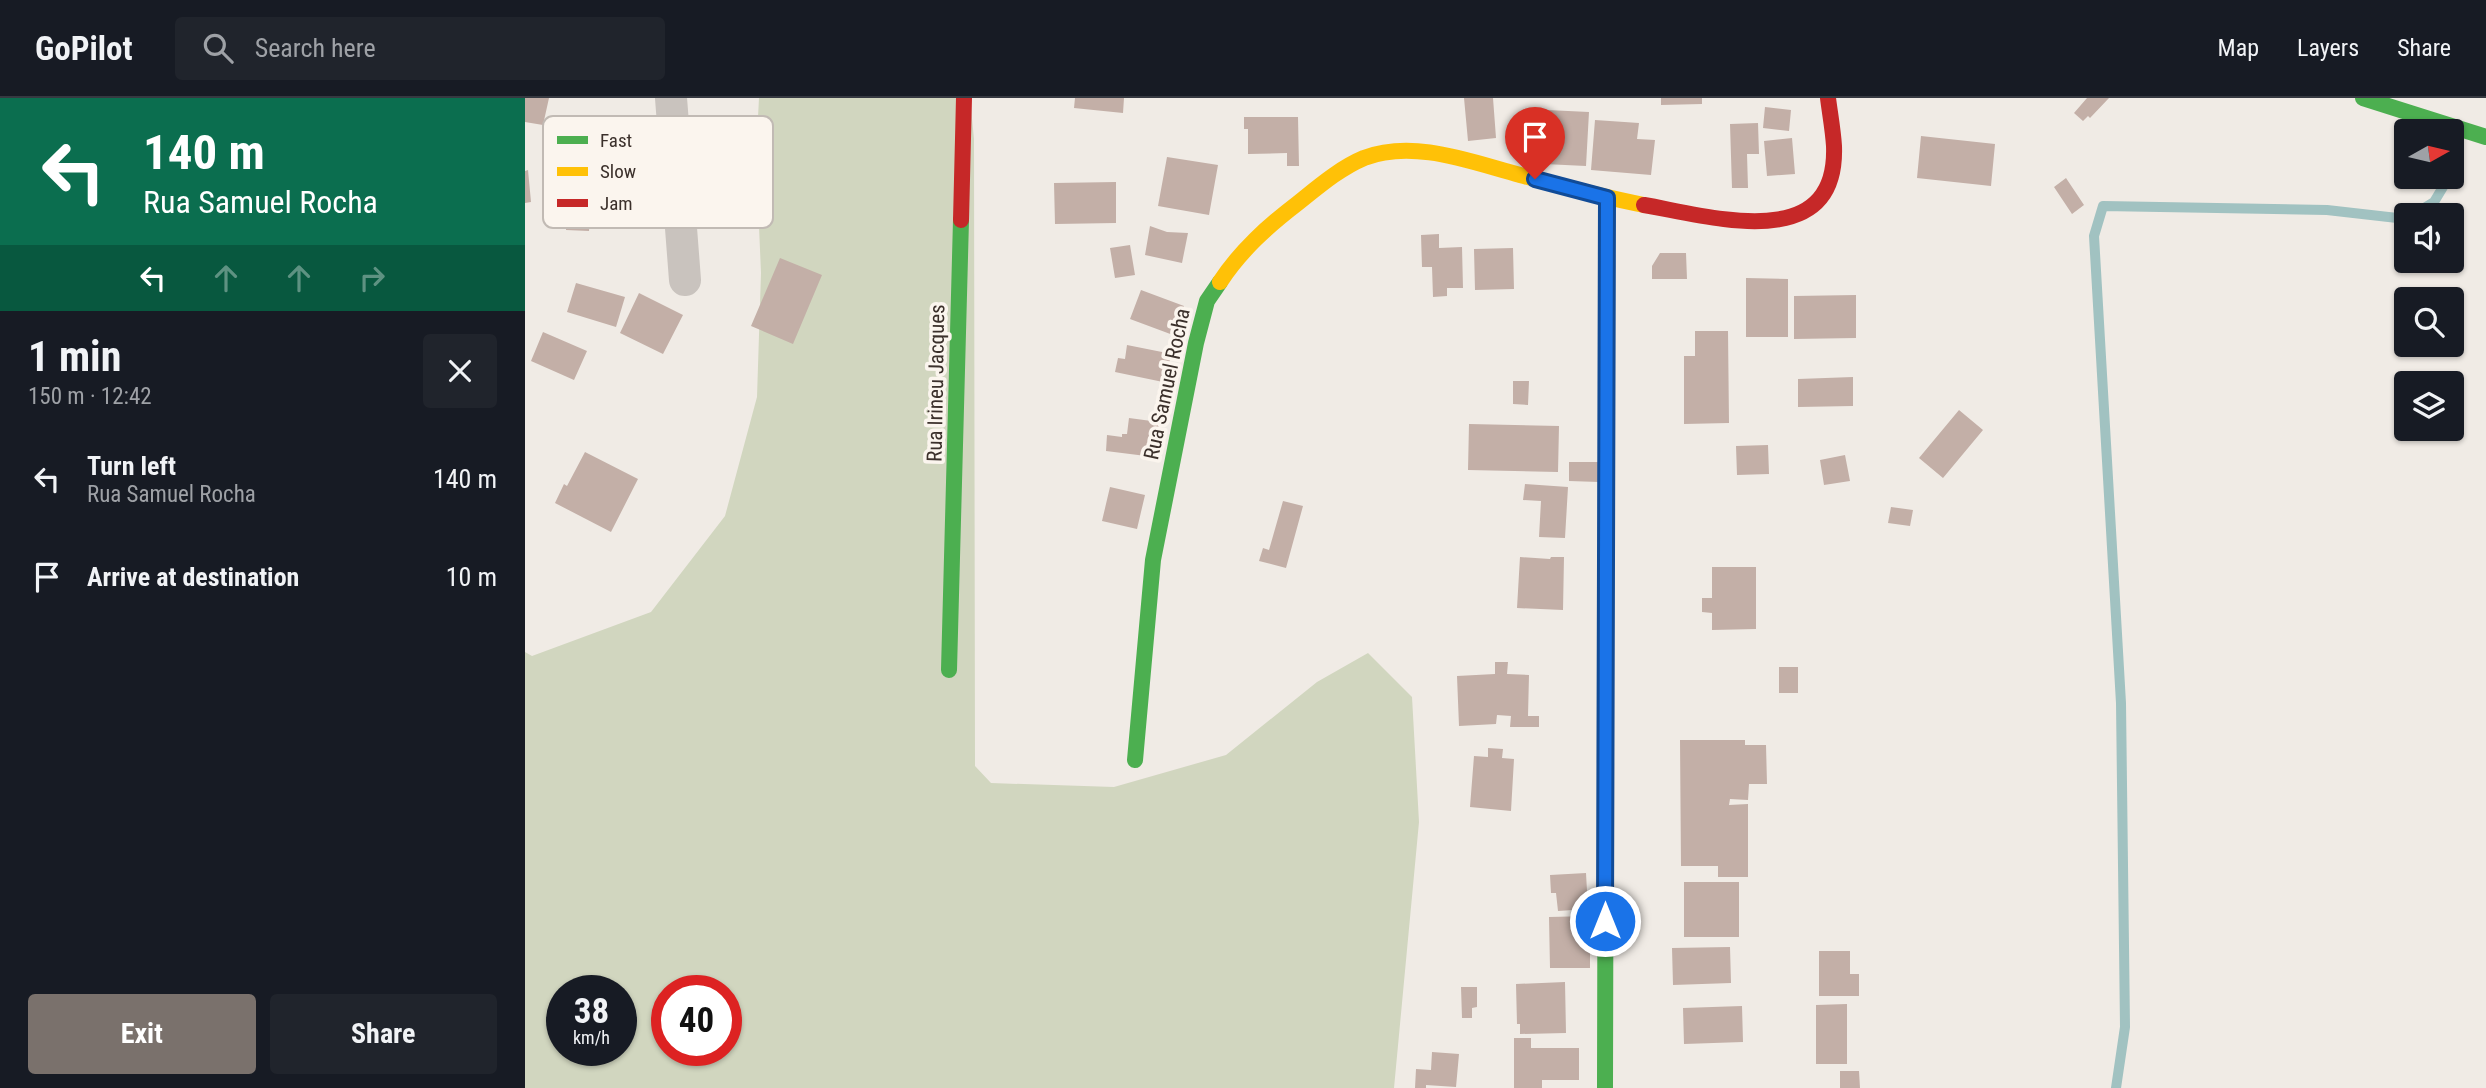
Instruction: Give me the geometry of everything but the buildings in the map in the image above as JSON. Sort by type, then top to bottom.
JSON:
[{"type":"street","points":[[671,98],[672,116]]},
{"type":"street","name":"Rua Irineu Jacques","points":[[949,670],[964,98]]},
{"type":"street","name":"Rua Samuel Rocha","points":[[1135,760],[1153,560],[1196,343],[1207,301],[1234,261],[1267,227],[1326,180],[1364,158],[1402,150],[1439,154],[1607,198],[1741,222],[1773,222],[1797,215],[1817,203],[1831,172],[1833,148],[1828,98]]},
{"type":"street","points":[[2363,98],[2486,137]]},
{"type":"street","points":[[1605,1088],[1607,198]]},
{"type":"street","points":[[681,228],[685,280]]},
{"type":"green space","points":[[759,98],[970,98],[974,139],[975,766],[991,783],[1114,787],[1226,755],[1317,682],[1368,653],[1412,697],[1419,822],[1394,1088],[525,1088],[525,652],[532,656],[651,612],[725,516],[757,397],[761,273],[759,228],[773,228],[773,116],[758,116]]},
{"type":"waterway","points":[[2432,203],[2442,189]]},
{"type":"waterway","points":[[2116,1088],[2125,1027],[2121,703],[2094,236],[2103,206],[2327,210],[2394,218]]},
{"type":"traffic: fast","points":[[2363,98],[2486,137]]},
{"type":"traffic: fast","points":[[1605,1088],[1607,198]]},
{"type":"traffic: fast","points":[[949,670],[961,220]]},
{"type":"traffic: fast","points":[[1135,760],[1153,560],[1196,343],[1207,301],[1220,282]]},
{"type":"traffic: slow","points":[[1220,282],[1256,239],[1313,191],[1355,162],[1383,153],[1403,151],[1442,154],[1644,205]]},
{"type":"traffic: jam","points":[[961,220],[964,98]]},
{"type":"traffic: jam","points":[[1644,205],[1734,220],[1765,221],[1793,216],[1815,203],[1830,181],[1834,146],[1828,98]]},
{"type":"route","points":[[1535,179],[1607,198],[1605,921]]}]
